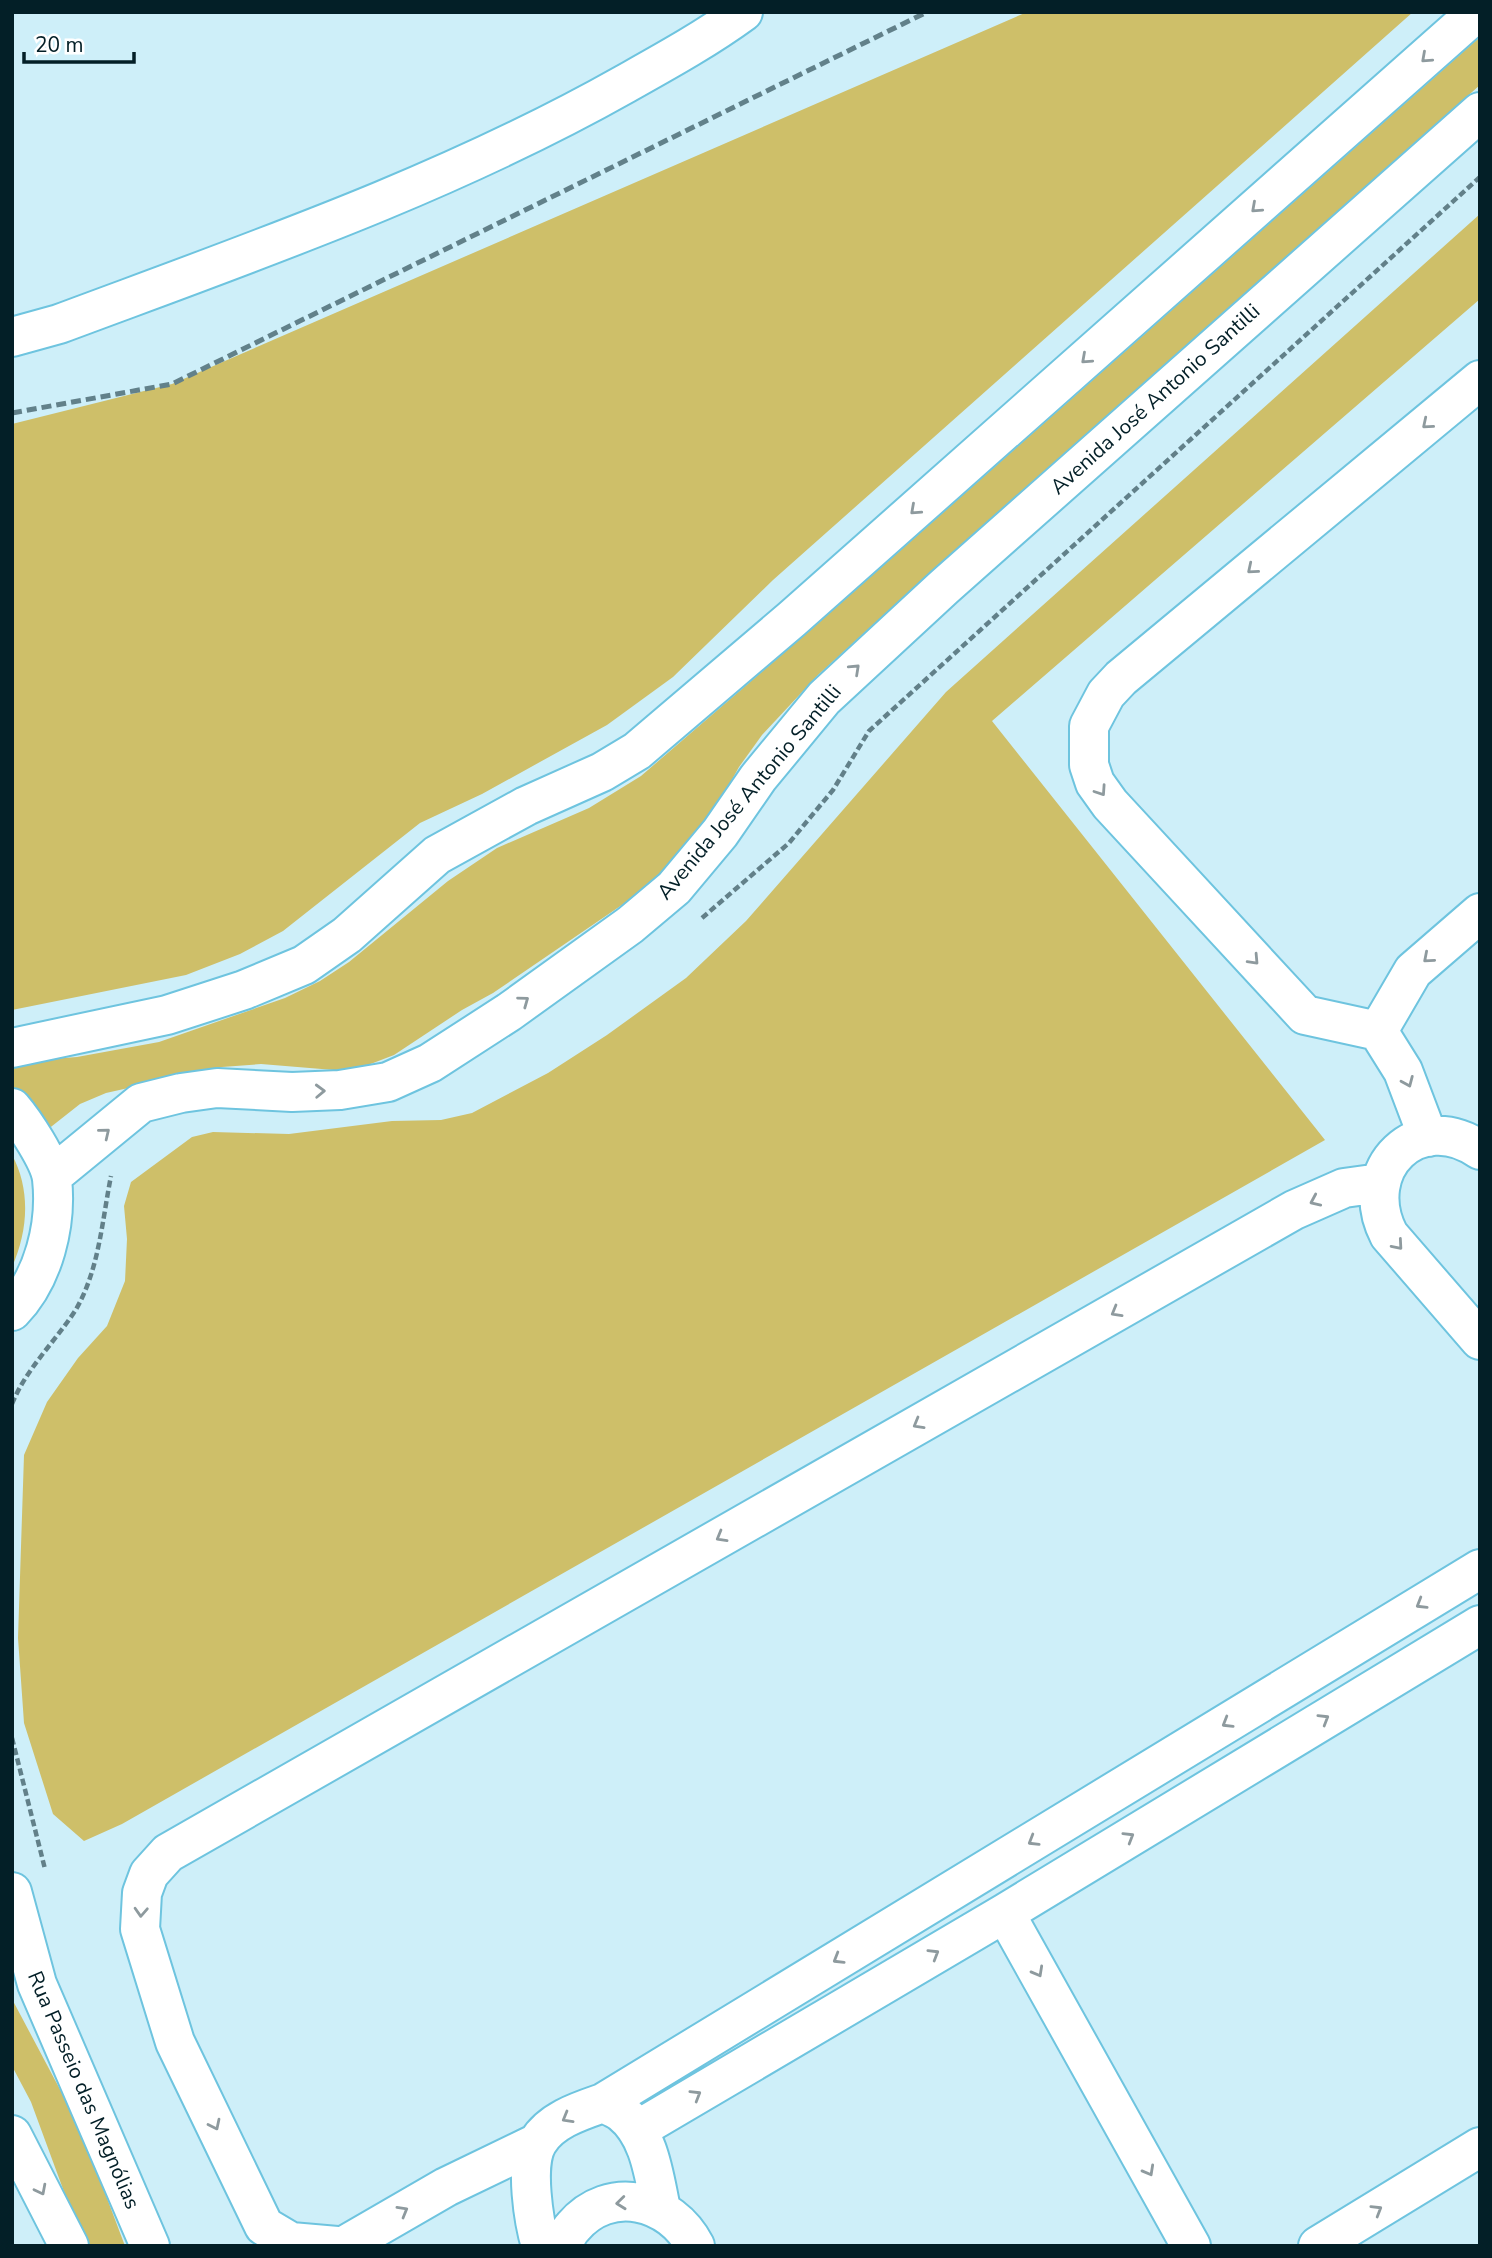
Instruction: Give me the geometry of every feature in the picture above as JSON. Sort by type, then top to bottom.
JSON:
[{"type":"street","points":[[12,337],[59,324],[335,221],[459,169],[570,115],[711,35],[743,12]]},
{"type":"street","points":[[12,1048],[167,1015],[244,990],[304,965],[347,935],[437,855],[526,806],[602,772],[637,751],[792,619],[1477,12]]},
{"type":"street","name":"Avenida José Antonio Santilli","points":[[52,1177],[141,1103],[217,1088],[340,1090],[388,1082],[409,1073],[430,1063],[509,1012],[630,925],[674,888],[720,832],[758,778],[824,698],[964,568],[1480,112]]},
{"type":"street","points":[[1428,1137],[1403,1071],[1378,1031],[1305,1015],[1111,804],[1095,783],[1089,765],[1089,726],[1106,694],[1121,678],[1480,380]]},
{"type":"street","points":[[1378,1031],[1413,971],[1480,913]]},
{"type":"street","points":[[12,1108],[24,1122],[52,1177],[47,1246],[36,1276],[12,1311]]},
{"type":"street","points":[[1480,1150],[1464,1140],[1446,1136],[1428,1137],[1411,1143],[1397,1153],[1385,1167],[1378,1202],[1381,1220],[1389,1235],[1480,1340]]},
{"type":"street","points":[[337,2246],[292,2242],[264,2226],[175,2042],[140,1929],[142,1894],[149,1874],[168,1853],[1294,1210],[1344,1188],[1380,1183]]},
{"type":"street","points":[[344,2246],[446,2187],[537,2143],[552,2126],[574,2113],[603,2103],[1480,1569]]},
{"type":"street","points":[[637,2130],[1005,1913],[1480,1625]]},
{"type":"street","name":"Rua Passeio das Magnólias","points":[[12,1892],[37,1984],[150,2246]]},
{"type":"street","points":[[1005,1913],[1191,2246]]},
{"type":"street","points":[[603,2103],[622,2113],[637,2130],[648,2154],[661,2209]]},
{"type":"street","points":[[12,2135],[69,2246]]},
{"type":"street","points":[[537,2143],[532,2160],[532,2191],[541,2246]]},
{"type":"street","points":[[1318,2246],[1480,2147]]},
{"type":"street","points":[[562,2246],[573,2227],[592,2211],[614,2203],[638,2202],[661,2209],[681,2224],[695,2246]]},
{"type":"path","points":[[12,1738],[47,1877]]},
{"type":"shaded area","points":[[1027,12],[1413,12],[773,580],[673,677],[607,725],[482,794],[420,823],[283,931],[240,954],[186,975],[12,1010],[12,424],[172,384]]},
{"type":"shaded area","points":[[1480,37],[1480,85],[818,675],[762,735],[703,825],[657,878],[635,896],[493,993],[394,1055],[368,1065],[346,1071],[261,1064],[222,1067],[106,1093],[80,1104],[47,1130],[12,1091],[12,1067],[26,1061],[77,1057],[159,1042],[285,998],[320,981],[349,962],[448,881],[497,848],[589,808],[641,776],[815,626]]},
{"type":"shaded area","points":[[1480,214],[1480,299],[992,721],[1325,1140],[122,1824],[84,1841],[53,1814],[24,1723],[18,1638],[24,1455],[47,1402],[78,1358],[107,1326],[125,1281],[127,1239],[124,1206],[131,1182],[192,1137],[213,1132],[289,1134],[392,1121],[441,1120],[472,1113],[548,1073],[607,1035],[686,978],[746,921],[946,692]]},
{"type":"shaded area","points":[[12,1155],[22,1182],[25,1211],[21,1239],[12,1267]]},
{"type":"shaded area","points":[[12,1999],[81,2129],[125,2246],[84,2246],[31,2102],[12,2066]]},
{"type":"railway","points":[[12,413],[172,384],[927,12]]}]
